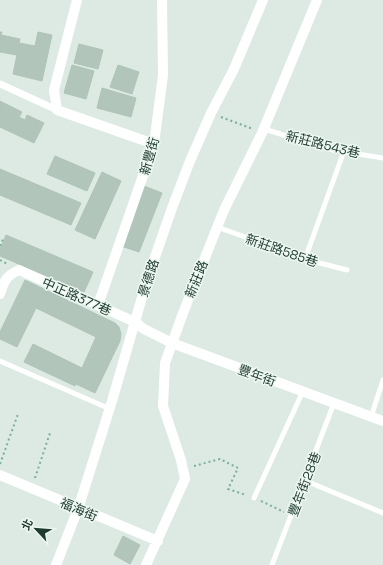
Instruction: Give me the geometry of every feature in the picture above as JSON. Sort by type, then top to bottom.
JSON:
[{"type":"street","points":[[57,110],[54,90],[77,0]]},
{"type":"street","name":"新豐街","points":[[98,305],[154,144],[162,75],[162,0]]},
{"type":"street","name":"景德路","points":[[56,565],[78,509],[110,409],[147,280],[172,208],[211,113],[234,69],[263,0]]},
{"type":"street","name":"新莊路","points":[[146,565],[185,479],[164,406],[165,363],[217,228],[263,131],[317,0]]},
{"type":"street","points":[[0,84],[57,110],[154,144]]},
{"type":"street","name":"中正路377巷","points":[[0,294],[9,275],[19,270],[135,322]]},
{"type":"street","name":"豐年街","points":[[135,322],[144,329],[172,343],[383,421]]},
{"type":"street","name":"福海街","points":[[0,475],[78,509],[158,541]]},
{"type":"lane","name":"新莊路543巷","points":[[263,131],[344,151],[383,158]]},
{"type":"lane","points":[[305,259],[344,151]]},
{"type":"lane","name":"新莊路585巷","points":[[217,228],[305,259],[347,270]]},
{"type":"lane","points":[[0,361],[110,409]]},
{"type":"lane","points":[[371,417],[383,380]]},
{"type":"lane","points":[[254,498],[303,391]]},
{"type":"lane","name":"豐年街28巷","points":[[272,565],[306,481],[334,403]]},
{"type":"lane","points":[[306,481],[383,513]]},
{"type":"path","points":[[211,113],[263,131]]},
{"type":"path","points":[[0,246],[3,238]]},
{"type":"path","points":[[0,466],[18,414]]},
{"type":"path","points":[[31,488],[50,433]]},
{"type":"path","points":[[183,469],[220,459],[238,468],[228,489],[254,498],[292,516]]},
{"type":"building","points":[[0,32],[2,32],[1,35],[20,39],[19,43],[35,46],[38,32],[52,35],[42,81],[13,74],[17,55],[0,52]]},
{"type":"building","points":[[79,44],[103,50],[98,69],[74,63]]},
{"type":"building","points":[[72,65],[94,71],[86,99],[64,93]]},
{"type":"building","points":[[118,65],[139,72],[132,94],[110,87]]},
{"type":"building","points":[[102,88],[136,98],[131,117],[97,108]]},
{"type":"building","points":[[0,101],[22,112],[19,117],[25,120],[27,115],[44,123],[34,143],[0,127]]},
{"type":"building","points":[[55,156],[95,173],[87,191],[47,174]]},
{"type":"building","points":[[0,169],[81,203],[71,225],[0,195]]},
{"type":"building","points":[[102,172],[121,181],[95,239],[75,230]]},
{"type":"building","points":[[144,186],[162,193],[139,252],[121,246]]},
{"type":"building","points":[[6,235],[93,272],[84,292],[0,256],[0,249]]},
{"type":"building","points":[[25,280],[115,323],[119,327],[121,334],[120,341],[95,393],[76,384],[75,386],[24,362],[33,344],[82,368],[96,337],[36,308],[17,347],[0,339],[0,332]]},
{"type":"building","points":[[123,536],[140,545],[130,564],[114,555]]}]
